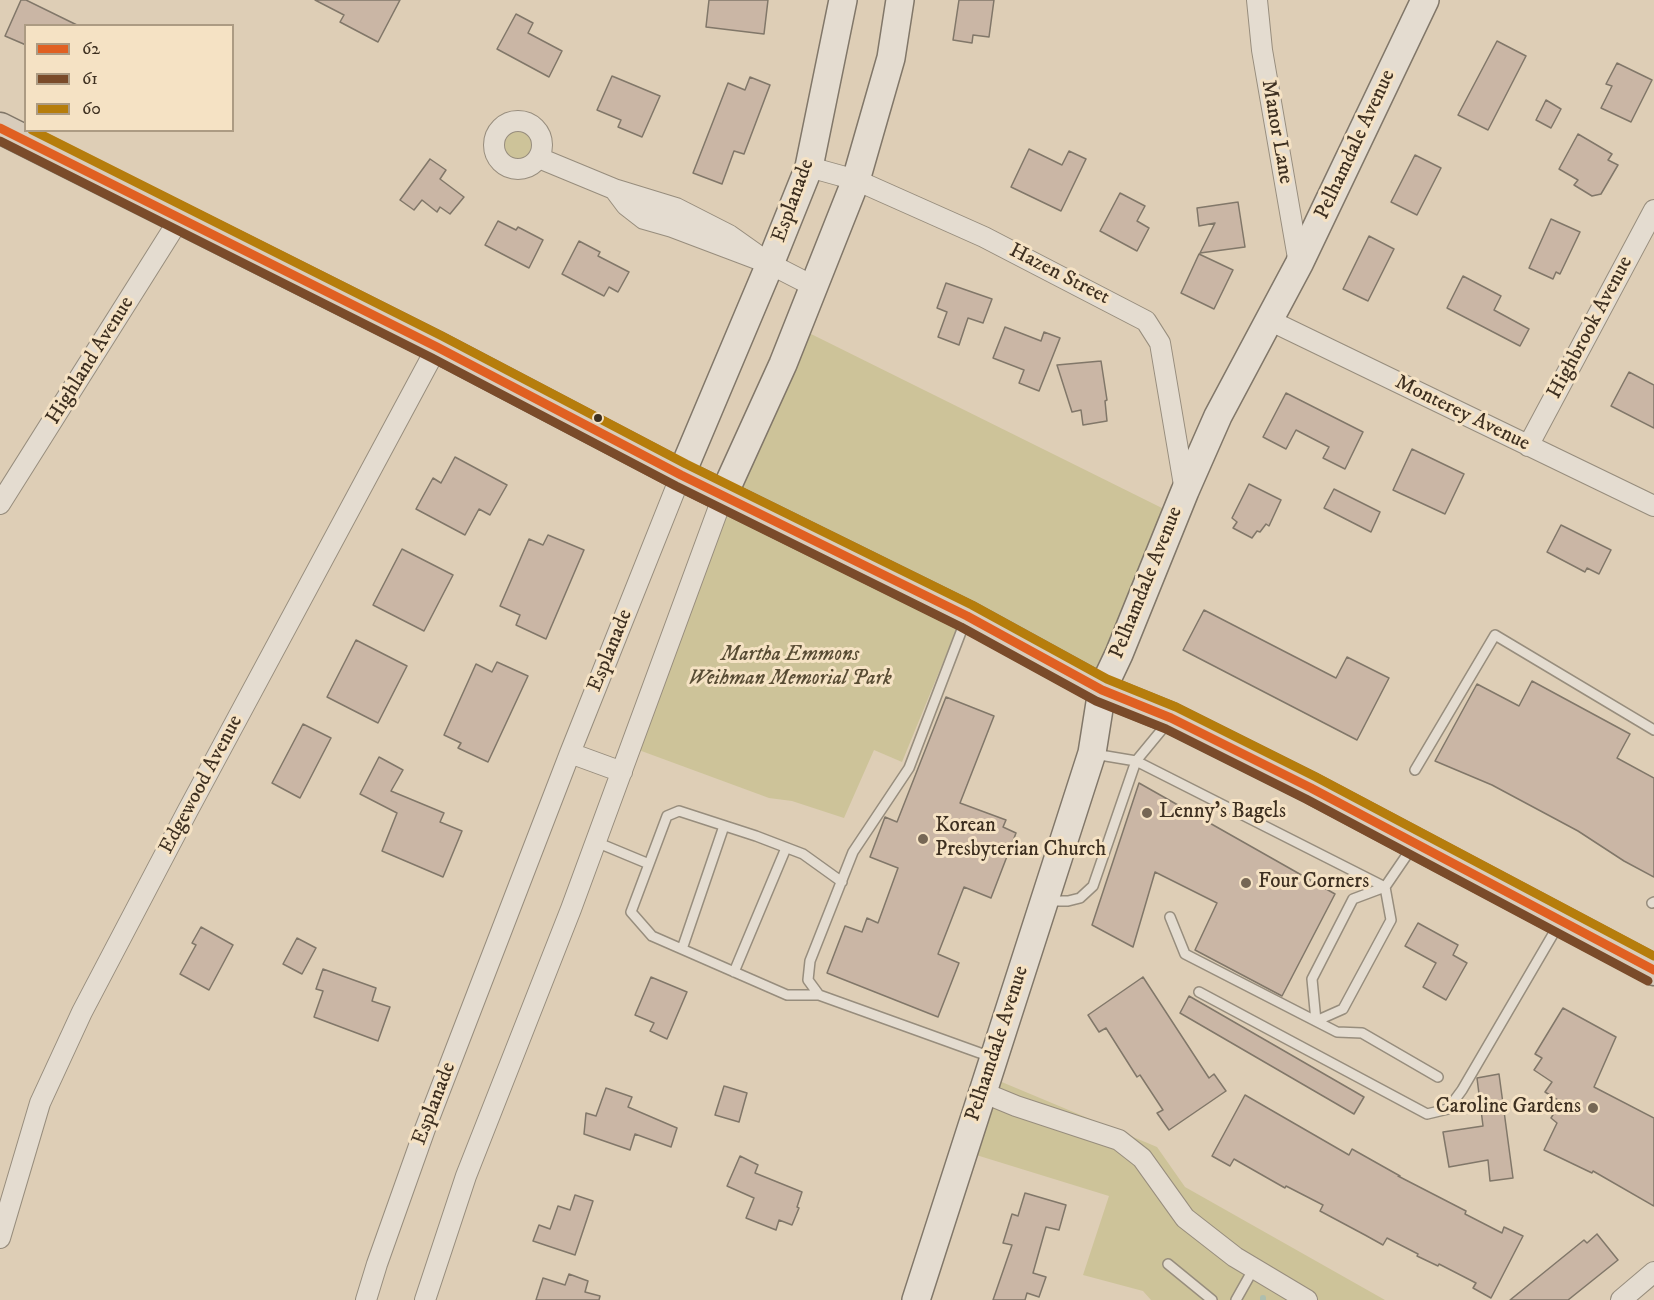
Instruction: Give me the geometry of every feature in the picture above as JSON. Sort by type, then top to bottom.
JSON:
[{"type":"main road","points":[[0,128],[437,347],[681,475],[967,616],[1102,690],[1171,718],[1311,789],[1654,970]]},
{"type":"street","name":"Esplanade","points":[[366,1300],[425,1129],[570,753],[808,167],[843,0]]},
{"type":"street","points":[[425,1300],[466,1176],[596,842],[723,496],[783,364],[856,180],[891,58],[900,0]]},
{"type":"street","name":"Manor Lane","points":[[1257,0],[1262,50],[1299,264]]},
{"type":"street","name":"Pelhamdale Avenue","points":[[916,1300],[1092,753],[1102,690],[1218,416],[1299,264],[1425,0]]},
{"type":"street","points":[[539,158],[614,189],[676,208],[729,235],[770,264],[815,287]]},
{"type":"street","name":"Hazen Street","points":[[808,167],[856,180],[984,237],[1146,321],[1160,343],[1185,491]]},
{"type":"street","name":"Highbrook Avenue","points":[[1528,446],[1654,210]]},
{"type":"street","name":"Highland Avenue","points":[[0,504],[180,218]]},
{"type":"street","name":"Monterey Avenue","points":[[1269,320],[1654,506]]},
{"type":"street","name":"Edgewood Avenue","points":[[0,1238],[40,1103],[82,1012],[437,347]]},
{"type":"street","points":[[570,753],[622,772]]},
{"type":"street","points":[[982,1092],[1016,1106],[1119,1140],[1142,1158],[1185,1218],[1235,1257],[1307,1300]]},
{"type":"street","points":[[1621,1300],[1654,1272]]},
{"type":"lane","points":[[819,995],[808,980],[810,962],[853,852],[909,768],[967,616]]},
{"type":"lane","points":[[1415,770],[1495,635],[1654,730]]},
{"type":"lane","points":[[1045,900],[1068,901],[1080,898],[1093,886],[1136,761],[1171,718]]},
{"type":"lane","points":[[1092,753],[1136,761],[1385,887]]},
{"type":"lane","points":[[842,882],[802,854],[680,812],[667,816],[631,912],[652,936],[787,995],[819,995],[993,1058]]},
{"type":"lane","points":[[682,949],[724,826]]},
{"type":"lane","points":[[596,842],[649,864]]},
{"type":"lane","points":[[1316,1021],[1312,980],[1353,899],[1385,887],[1414,844]]},
{"type":"lane","points":[[735,972],[786,848]]},
{"type":"lane","points":[[1316,1021],[1343,1009],[1391,920],[1385,887]]},
{"type":"lane","points":[[1170,917],[1185,954],[1337,1032],[1362,1033],[1438,1077]]},
{"type":"lane","points":[[1199,992],[1427,1114],[1448,1108],[1462,1090],[1560,921]]},
{"type":"lane","points":[[1168,1264],[1212,1300]]},
{"type":"lane","points":[[1236,1300],[1254,1268]]},
{"type":"green space","points":[[518,125],[531,131],[537,144],[531,157],[518,163],[505,157],[499,144],[505,131]]},
{"type":"green space","name":"Martha Emmons Weihman Memorial Park","points":[[803,330],[1168,511],[1102,690],[960,621],[902,762],[874,750],[844,818],[792,801],[769,798],[636,749],[726,503]]},
{"type":"green space","points":[[985,1075],[1157,1147],[1185,1187],[1385,1300],[1151,1300],[1143,1291],[1083,1275],[1109,1196],[960,1150]]},
{"type":"building","points":[[21,0],[26,0],[75,24],[24,24],[24,44],[5,36]]},
{"type":"building","points":[[315,0],[400,0],[378,42],[340,22],[344,15]]},
{"type":"building","points":[[709,0],[768,0],[764,34],[706,27]]},
{"type":"building","points":[[959,0],[994,0],[989,37],[973,35],[972,43],[953,40]]},
{"type":"building","points":[[516,14],[533,23],[528,33],[562,51],[549,77],[497,49]]},
{"type":"building","points":[[1497,41],[1526,56],[1488,130],[1458,115]]},
{"type":"building","points":[[1617,63],[1652,80],[1631,122],[1601,108],[1612,86],[1606,84]]},
{"type":"building","points":[[612,76],[660,96],[642,137],[618,127],[621,120],[597,110]]},
{"type":"building","points":[[750,77],[770,85],[744,154],[734,151],[722,184],[693,173],[728,83],[745,90]]},
{"type":"building","points":[[1546,100],[1561,109],[1551,128],[1536,120]]},
{"type":"building","points":[[1578,134],[1612,154],[1608,160],[1618,165],[1601,194],[1592,196],[1574,185],[1578,180],[1559,169]]},
{"type":"building","points":[[1029,149],[1062,165],[1069,151],[1086,159],[1061,211],[1011,187]]},
{"type":"building","points":[[1415,155],[1441,168],[1417,215],[1391,202]]},
{"type":"building","points":[[430,159],[446,170],[440,179],[464,197],[450,214],[440,207],[437,212],[422,200],[414,210],[400,200]]},
{"type":"building","points":[[1120,193],[1145,206],[1137,221],[1149,228],[1137,251],[1100,231]]},
{"type":"building","points":[[1238,202],[1245,247],[1200,253],[1215,223],[1199,226],[1197,208]]},
{"type":"building","points":[[1551,219],[1580,232],[1560,274],[1556,272],[1553,279],[1529,268]]},
{"type":"building","points":[[498,221],[516,230],[518,227],[543,240],[529,268],[485,245]]},
{"type":"building","points":[[1369,236],[1394,249],[1368,301],[1343,289]]},
{"type":"building","points":[[579,241],[600,252],[598,256],[629,272],[618,292],[609,287],[604,296],[562,274]]},
{"type":"building","points":[[1199,254],[1233,270],[1214,309],[1181,293]]},
{"type":"building","points":[[1463,276],[1501,296],[1494,310],[1529,329],[1520,346],[1447,308]]},
{"type":"building","points":[[946,283],[992,299],[983,323],[968,318],[959,345],[938,337],[947,312],[937,308]]},
{"type":"building","points":[[1005,327],[1041,341],[1044,332],[1060,338],[1039,391],[1019,383],[1024,370],[993,358]]},
{"type":"building","points":[[1101,361],[1107,400],[1105,401],[1107,421],[1083,425],[1081,410],[1072,412],[1057,365]]},
{"type":"building","points":[[1629,372],[1654,385],[1654,428],[1611,406]]},
{"type":"building","points":[[1286,393],[1363,432],[1345,469],[1323,458],[1329,447],[1296,430],[1286,449],[1263,437]]},
{"type":"building","points":[[1412,449],[1464,474],[1445,514],[1393,490]]},
{"type":"building","points":[[455,457],[507,485],[490,515],[479,509],[465,535],[416,509],[433,478],[441,483]]},
{"type":"building","points":[[1249,484],[1281,500],[1269,526],[1266,524],[1252,538],[1233,528],[1237,522],[1232,518]]},
{"type":"building","points":[[1334,489],[1380,512],[1371,532],[1324,508]]},
{"type":"building","points":[[1561,525],[1611,550],[1599,574],[1587,568],[1585,572],[1547,552]]},
{"type":"building","points":[[548,535],[584,550],[546,639],[516,625],[520,615],[500,606],[529,539],[543,545]]},
{"type":"building","points":[[402,549],[453,575],[424,631],[373,605]]},
{"type":"building","points":[[1204,610],[1336,678],[1347,657],[1389,678],[1357,740],[1183,650]]},
{"type":"building","points":[[356,640],[407,666],[378,723],[327,697]]},
{"type":"building","points":[[497,662],[528,676],[488,762],[458,748],[461,743],[444,735],[476,664],[492,672]]},
{"type":"building","points":[[1532,681],[1630,734],[1617,758],[1654,778],[1654,877],[1624,861],[1578,831],[1492,785],[1435,761],[1477,684],[1519,706]]},
{"type":"building","points":[[946,697],[994,716],[960,803],[1006,820],[1003,827],[1016,833],[991,898],[964,887],[938,954],[959,963],[938,1017],[827,973],[845,926],[862,932],[867,918],[878,923],[898,868],[870,857],[885,817],[897,822]]},
{"type":"building","points":[[303,724],[331,738],[300,798],[272,783]]},
{"type":"building","points":[[379,757],[403,770],[391,791],[444,813],[440,822],[462,831],[443,877],[382,851],[397,813],[360,794]]},
{"type":"building","name":"Four Corners","points":[[1139,783],[1335,894],[1282,996],[1195,950],[1217,903],[1155,872],[1133,947],[1092,925]]},
{"type":"building","points":[[1418,923],[1458,945],[1453,955],[1467,963],[1446,1000],[1423,987],[1436,963],[1405,946]]},
{"type":"building","points":[[201,927],[233,945],[209,990],[180,974],[196,945],[192,943]]},
{"type":"building","points":[[297,938],[316,948],[302,974],[283,964]]},
{"type":"building","points":[[323,969],[376,988],[372,1001],[390,1007],[378,1041],[314,1017],[323,991],[316,989]]},
{"type":"building","points":[[651,977],[687,992],[667,1039],[650,1031],[654,1023],[635,1015]]},
{"type":"building","points":[[1143,977],[1209,1078],[1214,1074],[1226,1091],[1169,1130],[1157,1113],[1163,1110],[1140,1075],[1137,1077],[1106,1028],[1099,1032],[1088,1015]]},
{"type":"building","points":[[1189,996],[1364,1097],[1354,1114],[1180,1013]]},
{"type":"building","name":"Caroline Gardens","points":[[1563,1008],[1616,1037],[1594,1087],[1654,1118],[1654,1206],[1593,1171],[1592,1173],[1544,1150],[1557,1123],[1551,1118],[1561,1102],[1545,1092],[1552,1082],[1534,1070],[1542,1058],[1535,1054]]},
{"type":"building","points":[[1499,1074],[1513,1178],[1490,1181],[1488,1160],[1449,1167],[1443,1132],[1483,1126],[1477,1078]]},
{"type":"building","points":[[724,1086],[747,1093],[739,1122],[715,1115]]},
{"type":"building","points":[[606,1088],[632,1097],[628,1107],[677,1128],[671,1147],[635,1134],[630,1150],[584,1134],[586,1113],[596,1116]]},
{"type":"building","points":[[1245,1095],[1349,1155],[1352,1149],[1502,1233],[1504,1227],[1523,1236],[1491,1298],[1473,1288],[1476,1283],[1439,1264],[1438,1266],[1417,1256],[1418,1254],[1387,1238],[1383,1245],[1320,1211],[1323,1205],[1286,1186],[1285,1188],[1234,1159],[1230,1166],[1212,1156]]},
{"type":"building","points":[[740,1156],[758,1165],[755,1173],[802,1192],[792,1225],[779,1220],[776,1230],[746,1218],[754,1198],[727,1186]]},
{"type":"building","points":[[1025,1193],[1066,1205],[1059,1230],[1046,1227],[1033,1273],[1046,1277],[1039,1297],[1027,1293],[1025,1300],[993,1300],[1012,1245],[1003,1243],[1012,1214],[1018,1216]]},
{"type":"building","points":[[575,1195],[593,1201],[575,1255],[533,1241],[539,1225],[550,1229],[558,1206],[570,1210]]},
{"type":"building","points":[[1597,1234],[1618,1260],[1568,1300],[1510,1300],[1584,1240],[1587,1243]]},
{"type":"building","points":[[569,1274],[588,1281],[585,1292],[600,1296],[599,1300],[536,1300],[543,1278],[565,1285]]},
{"type":"transit line","name":"62","points":[[0,128],[437,347],[681,475],[967,616],[1102,690],[1171,718],[1311,788],[1654,970]]},
{"type":"transit line","name":"60","points":[[36,132],[442,336],[686,464],[972,605],[1107,679],[1176,707],[1316,777],[1654,956]]},
{"type":"transit line","name":"61","points":[[0,141],[432,358],[676,486],[961,627],[1096,701],[1166,729],[1306,799],[1648,981]]},
{"type":"place","name":"Lenny's Bagels","points":[[1147,813]]},
{"type":"place","name":"Korean Presbyterian Church","points":[[923,839]]},
{"type":"place","name":"Four Corners","points":[[1246,883]]},
{"type":"place","name":"Caroline Gardens","points":[[1593,1108]]}]
